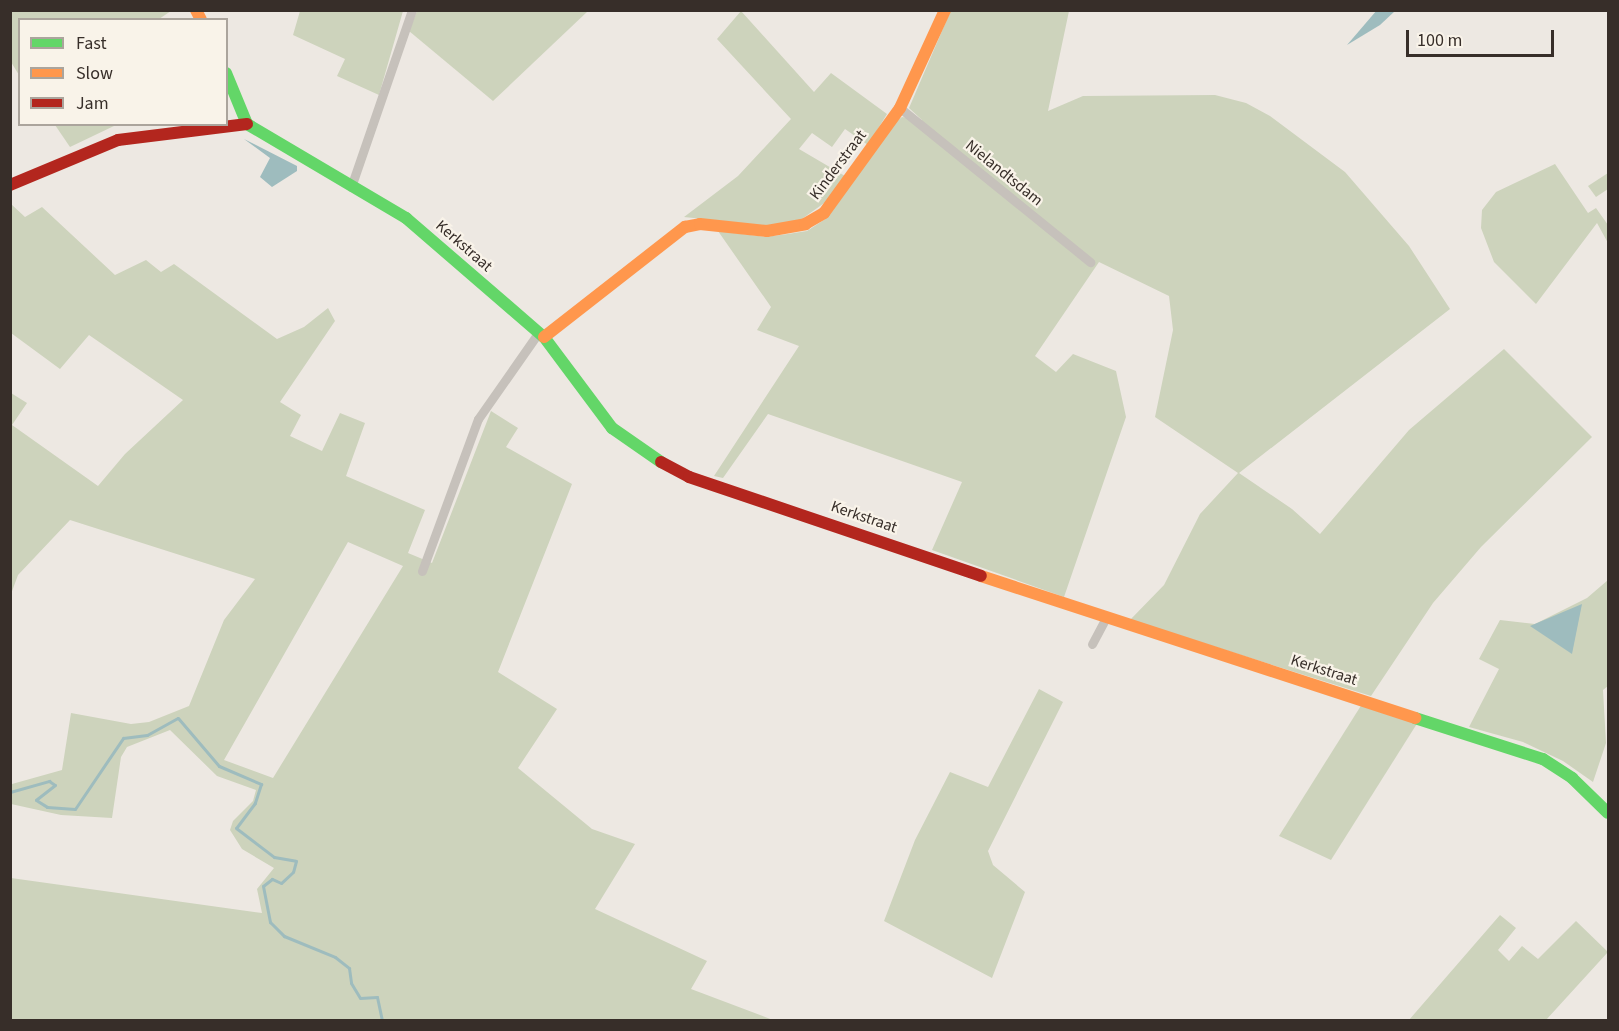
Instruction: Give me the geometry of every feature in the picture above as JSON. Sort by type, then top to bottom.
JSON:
[{"type":"street","points":[[351,187],[411,10]]},
{"type":"street","name":"Kinderstraat","points":[[542,335],[685,227],[700,224],[767,231],[814,220],[833,203],[900,108],[945,10]]},
{"type":"street","points":[[10,184],[118,140],[247,124],[228,77]]},
{"type":"street","name":"Nielandtsdam","points":[[900,108],[1090,262]]},
{"type":"street","name":"Kerkstraat","points":[[247,124],[406,218],[542,335],[612,428],[689,477],[1106,618],[1542,759],[1572,778],[1608,813]]},
{"type":"street","points":[[422,571],[478,418],[542,335]]},
{"type":"street","points":[[1092,644],[1106,618]]},
{"type":"green space","points":[[11,10],[171,11],[160,18],[18,18],[18,73],[11,62]]},
{"type":"green space","points":[[951,10],[1069,11],[1048,111],[1083,96],[1215,95],[1246,103],[1270,116],[1345,172],[1409,246],[1450,309],[1239,473],[1292,509],[1320,534],[1409,430],[1504,349],[1592,437],[1481,547],[1433,603],[1371,696],[1130,620],[1164,585],[1200,514],[1238,473],[1155,417],[1173,330],[1169,296],[1099,262],[1035,356],[1056,372],[1073,354],[1116,371],[1126,417],[1064,597],[932,550],[962,482],[768,414],[723,478],[714,476],[799,346],[757,330],[771,307],[718,231],[765,237],[807,231],[827,218],[897,121],[902,117],[922,120],[909,108]]},
{"type":"green space","points":[[300,11],[403,11],[379,95],[337,76],[345,59],[293,35]]},
{"type":"green space","points":[[417,11],[588,11],[493,101],[409,31]]},
{"type":"green space","points":[[741,11],[814,92],[831,73],[887,114],[868,145],[845,129],[832,147],[812,133],[799,149],[845,176],[827,201],[799,221],[769,226],[684,217],[738,176],[791,119],[717,39]]},
{"type":"green space","points":[[56,126],[114,126],[70,147]]},
{"type":"green space","points":[[1555,164],[1588,213],[1596,208],[1608,225],[1608,243],[1597,223],[1536,304],[1494,262],[1481,228],[1482,210],[1496,192]]},
{"type":"green space","points":[[1608,173],[1608,189],[1596,197],[1588,186]]},
{"type":"green space","points":[[11,204],[25,217],[42,207],[115,275],[146,260],[161,272],[174,264],[277,339],[304,327],[328,308],[335,321],[280,402],[301,415],[290,436],[322,451],[340,413],[365,423],[346,476],[425,510],[408,553],[432,563],[491,411],[518,428],[506,447],[572,484],[498,672],[557,709],[518,768],[592,829],[635,844],[595,909],[707,961],[691,989],[773,1020],[11,1020],[11,878],[262,913],[257,889],[274,868],[242,849],[230,830],[233,821],[253,801],[256,790],[217,776],[170,730],[127,747],[121,757],[112,818],[61,815],[11,804],[11,777],[12,784],[62,770],[71,713],[131,724],[149,722],[189,706],[224,620],[255,579],[70,520],[18,575],[11,594],[11,393],[27,403],[12,425],[98,486],[125,454],[183,400],[89,335],[60,369],[11,333]],"holes":[[[348,542],[403,566],[273,778],[224,760]]]},
{"type":"green space","points":[[1608,580],[1608,686],[1603,690],[1606,743],[1593,782],[1563,761],[1523,742],[1469,727],[1499,669],[1479,659],[1500,620],[1535,624],[1587,598]]},
{"type":"green space","points":[[1039,689],[1063,702],[988,851],[993,865],[1025,892],[992,978],[884,921],[915,840],[950,772],[988,787]]},
{"type":"green space","points":[[1362,704],[1418,722],[1331,860],[1279,836]]},
{"type":"green space","points":[[1500,915],[1516,928],[1498,950],[1509,961],[1522,946],[1538,959],[1576,921],[1608,952],[1546,1020],[1409,1020]]},
{"type":"water","points":[[1377,10],[1395,11],[1380,25],[1347,45]]},
{"type":"water","points":[[244,139],[297,166],[297,171],[272,187],[260,177],[270,158]]},
{"type":"water","points":[[1582,604],[1572,654],[1530,626]]},
{"type":"waterway","points":[[10,792],[49,781],[55,785],[36,800],[47,807],[75,809],[123,738],[147,735],[178,718],[219,766],[261,784],[255,803],[236,828],[274,857],[296,861],[293,872],[281,883],[272,879],[263,886],[270,922],[284,936],[335,957],[349,968],[351,983],[360,998],[377,997],[382,1020]]},
{"type":"traffic: fast","points":[[228,78],[247,124],[406,218],[544,337],[612,428],[661,462]]},
{"type":"traffic: fast","points":[[1415,718],[1543,759],[1572,778],[1608,813]]},
{"type":"traffic: slow","points":[[196,10],[200,18]]},
{"type":"traffic: slow","points":[[544,337],[685,227],[700,224],[767,231],[805,224],[824,213],[900,108],[945,10]]},
{"type":"traffic: slow","points":[[981,576],[1415,718]]},
{"type":"traffic: jam","points":[[10,185],[118,140],[247,124]]},
{"type":"traffic: jam","points":[[661,462],[689,477],[981,576]]}]
